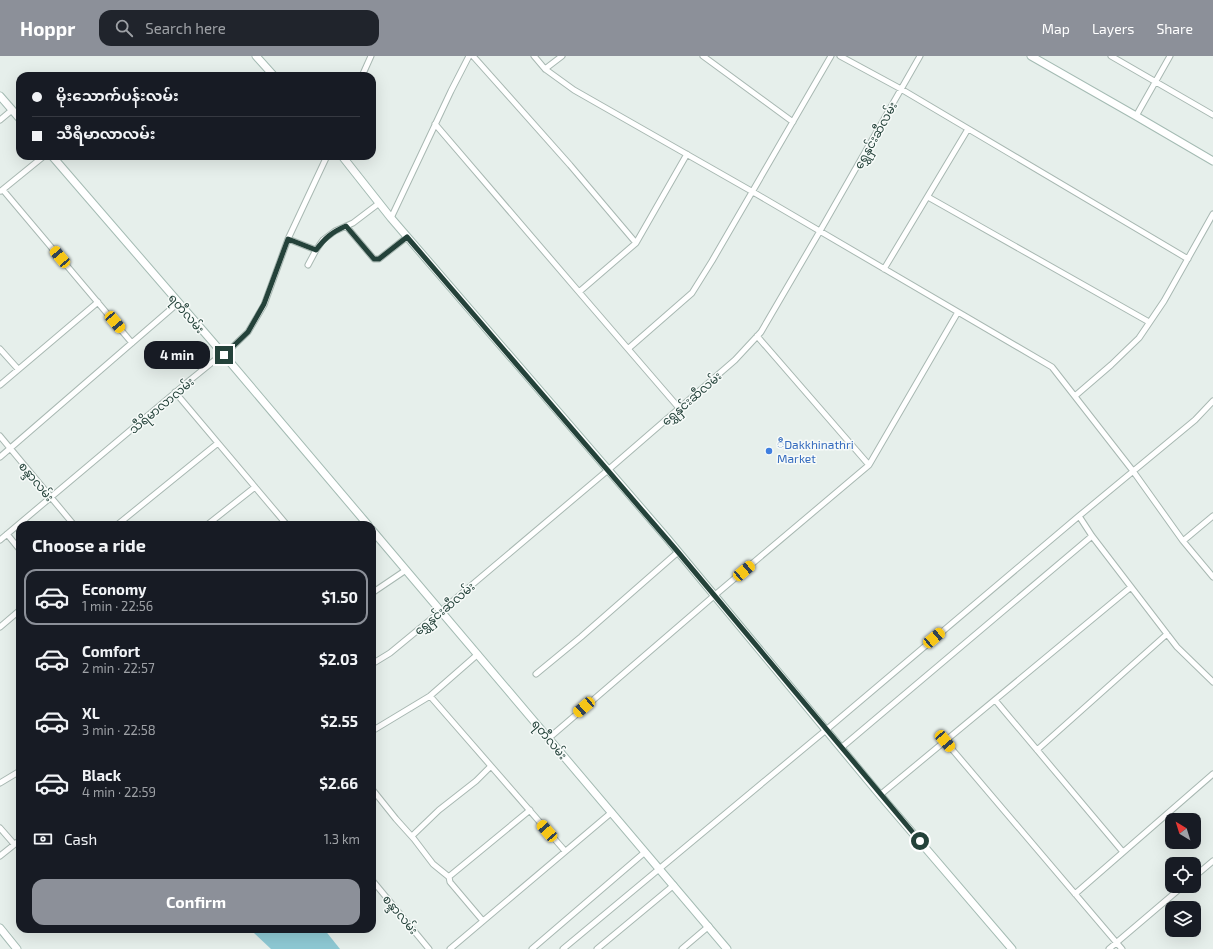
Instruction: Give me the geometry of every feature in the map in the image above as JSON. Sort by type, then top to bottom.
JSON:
[{"type":"street","points":[[256,56],[270,72]]},
{"type":"street","points":[[364,72],[371,56]]},
{"type":"street","points":[[391,218],[469,56]]},
{"type":"street","points":[[473,56],[570,165],[636,243]]},
{"type":"street","points":[[534,56],[545,69],[574,90],[753,192],[1052,368],[1133,471],[1183,541],[1213,577]]},
{"type":"street","points":[[545,69],[562,56]]},
{"type":"street","points":[[703,56],[793,122]]},
{"type":"street","points":[[629,348],[692,293],[753,192],[831,56]]},
{"type":"street","points":[[840,56],[901,89],[1188,259]]},
{"type":"street","name":"ရွှေနှင်းဆီလမ်း","points":[[376,662],[390,653],[441,611],[608,470],[735,360],[761,332],[920,56]]},
{"type":"street","points":[[1031,56],[1213,161]]},
{"type":"street","points":[[1111,56],[1213,115]]},
{"type":"street","points":[[1136,116],[1170,56]]},
{"type":"street","points":[[0,96],[16,114]]},
{"type":"street","points":[[0,120],[12,110]]},
{"type":"street","points":[[435,124],[679,408]]},
{"type":"street","points":[[884,269],[968,129]]},
{"type":"street","points":[[580,292],[636,243],[687,154]]},
{"type":"street","points":[[39,160],[1,191],[132,343]]},
{"type":"street","name":"ရတီလမ်း","points":[[55,160],[365,521]]},
{"type":"street","name":"သီရိမာလာလမ်း","points":[[23,521],[175,392],[215,360],[224,355],[248,332],[264,304],[288,239],[325,160]]},
{"type":"street","points":[[345,160],[378,204],[715,595],[880,795],[1012,949]]},
{"type":"street","points":[[928,197],[1149,322]]},
{"type":"street","points":[[308,265],[323,240],[335,231],[353,223],[378,204]]},
{"type":"street","points":[[1075,396],[1111,365],[1139,338],[1164,301],[1213,214]]},
{"type":"street","points":[[346,226],[374,259],[379,259],[407,237]]},
{"type":"street","points":[[288,239],[316,250]]},
{"type":"street","points":[[0,385],[98,302]]},
{"type":"street","points":[[0,457],[178,303]]},
{"type":"street","points":[[548,738],[869,466],[958,312]]},
{"type":"street","points":[[757,336],[869,466]]},
{"type":"street","points":[[0,349],[18,369]]},
{"type":"street","points":[[175,392],[284,521]]},
{"type":"street","points":[[563,949],[1195,420],[1213,401]]},
{"type":"street","name":"စန္ဒာလမ်း","points":[[0,436],[71,521]]},
{"type":"street","points":[[122,521],[218,443]]},
{"type":"street","points":[[212,521],[255,487]]},
{"type":"street","points":[[1079,516],[1092,536],[1177,647],[1213,682]]},
{"type":"street","points":[[1183,541],[1213,516]]},
{"type":"street","name":"သီရိမာလာလမ်း","points":[[0,540],[16,527]]},
{"type":"street","points":[[7,534],[16,545]]},
{"type":"street","name":"ရတီလမ်း","points":[[376,535],[727,949]]},
{"type":"street","points":[[841,748],[1092,536]]},
{"type":"street","points":[[536,674],[581,637],[678,552]]},
{"type":"street","points":[[376,590],[406,570]]},
{"type":"street","points":[[880,795],[1131,587]]},
{"type":"street","points":[[0,627],[16,613]]},
{"type":"street","points":[[1037,750],[1167,634]]},
{"type":"street","points":[[376,729],[430,696],[478,654]]},
{"type":"street","points":[[430,696],[565,851]]},
{"type":"street","points":[[995,700],[1123,852]]},
{"type":"street","points":[[945,741],[1122,949]]},
{"type":"street","points":[[412,836],[439,810],[476,781],[491,766]]},
{"type":"street","points":[[0,783],[16,773]]},
{"type":"street","points":[[1075,894],[1213,774]]},
{"type":"street","points":[[376,794],[434,864],[449,877],[450,882],[483,921]]},
{"type":"street","points":[[449,877],[530,810]]},
{"type":"street","points":[[450,949],[612,812]]},
{"type":"street","points":[[0,828],[14,844],[0,856]]},
{"type":"street","points":[[532,949],[645,852]]},
{"type":"street","points":[[1201,871],[1213,861]]},
{"type":"street","name":"စန္ဒာလမ်း","points":[[376,885],[429,949]]},
{"type":"street","points":[[597,949],[674,885]]},
{"type":"street","points":[[1109,949],[1175,893]]},
{"type":"street","points":[[682,949],[709,926]]},
{"type":"street","points":[[1,930],[17,949]]},
{"type":"water","points":[[254,933],[327,933],[340,949],[271,949]]},
{"type":"place","name":"ီDakkhinathri Market","points":[[769,451]]},
{"type":"route","points":[[224,355],[248,332],[264,304],[288,239],[316,250],[323,240],[335,231],[346,226],[374,259],[379,259],[407,237],[715,595],[880,795],[920,841]]}]
